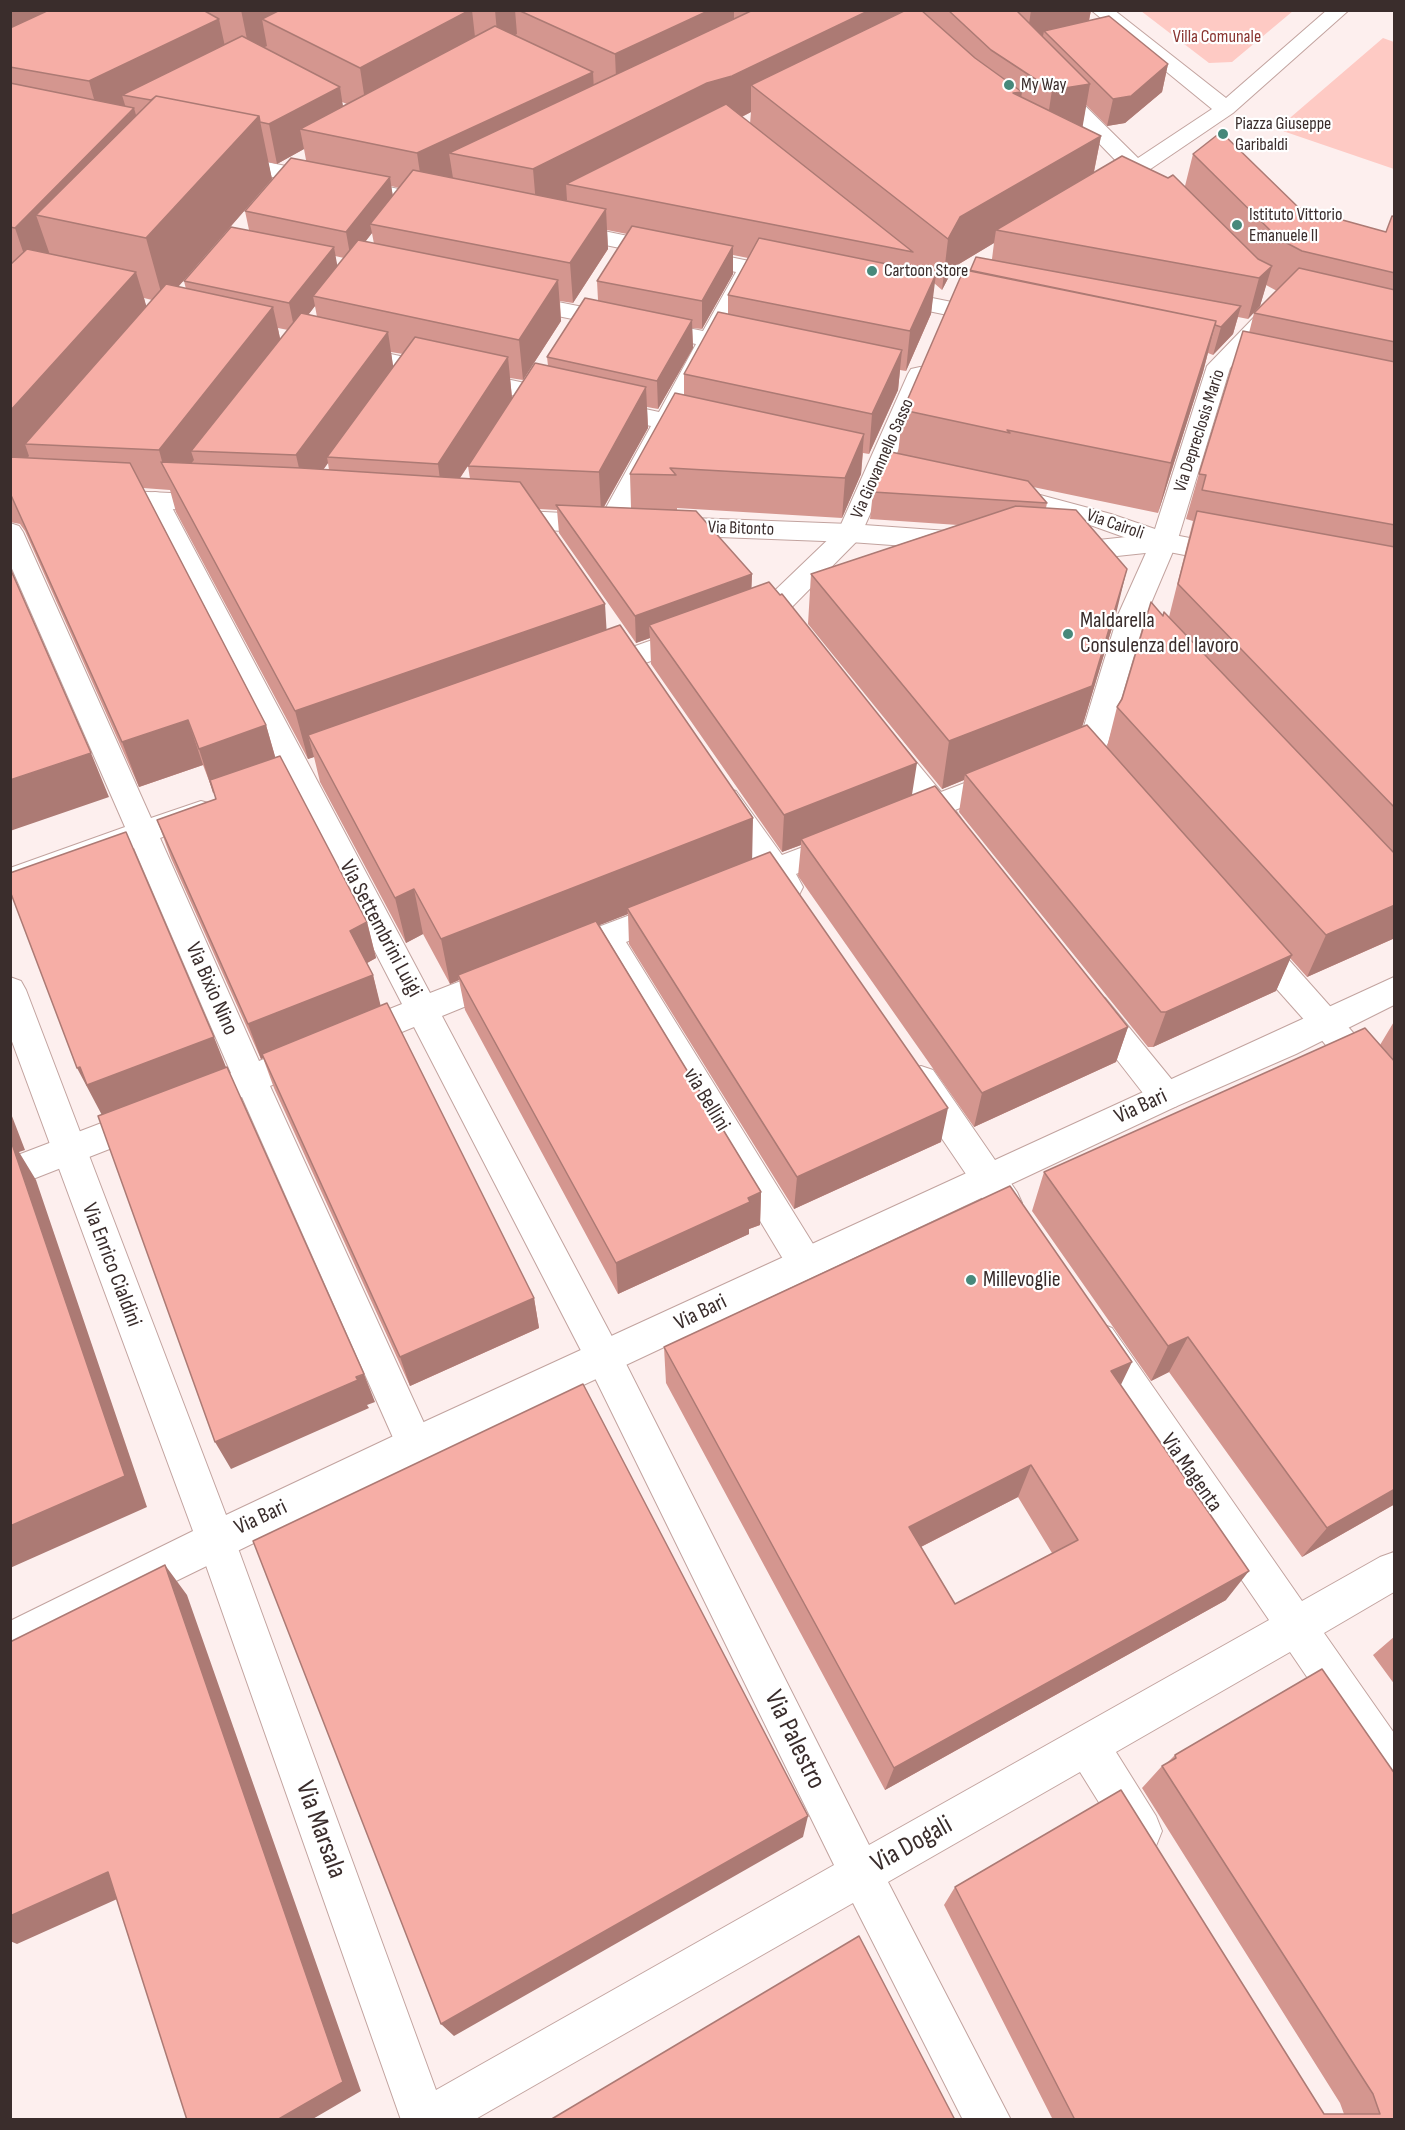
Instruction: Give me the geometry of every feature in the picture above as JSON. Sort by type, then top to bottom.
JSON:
[{"type":"street","points":[[1101,10],[1226,109]]},
{"type":"street","points":[[1097,186],[1137,170],[1226,109],[1339,10]]},
{"type":"street","points":[[1102,35],[1125,30]]},
{"type":"street","points":[[1038,70],[1169,202]]},
{"type":"street","points":[[201,156],[283,179],[413,206],[454,200]]},
{"type":"street","points":[[283,179],[311,157]]},
{"type":"street","points":[[572,210],[542,225],[621,252],[750,268],[804,279]]},
{"type":"street","points":[[629,525],[666,421],[750,268]]},
{"type":"street","points":[[915,280],[948,308]]},
{"type":"street","points":[[870,292],[1016,323]]},
{"type":"street","points":[[499,297],[767,352]]},
{"type":"street","name":"Via Depreclosis Mario","points":[[936,806],[1091,757],[1132,615],[1164,543],[1219,366],[1243,327],[1278,302]]},
{"type":"street","points":[[324,347],[407,376],[531,392],[722,433]]},
{"type":"street","name":"Via Giovannello Sasso","points":[[850,533],[879,467],[904,381],[928,354]]},
{"type":"street","name":"Via Cairoli","points":[[981,489],[1102,520],[1164,543]]},
{"type":"street","points":[[73,496],[175,494],[245,504]]},
{"type":"street","name":"Via Settembrini Luigi","points":[[175,494],[300,776],[604,1358]]},
{"type":"street","name":"Via Bitonto","points":[[475,517],[850,533],[989,543]]},
{"type":"street","points":[[534,521],[554,551]]},
{"type":"street","name":"Via Bixio Nino","points":[[10,532],[251,1080],[415,1445]]},
{"type":"street","points":[[574,678],[718,626],[783,615],[850,533]]},
{"type":"street","points":[[1045,547],[1089,550],[1164,543],[1256,560]]},
{"type":"street","points":[[1089,550],[1132,615],[1157,641]]},
{"type":"street","points":[[870,724],[965,844]]},
{"type":"street","points":[[709,774],[802,908]]},
{"type":"street","points":[[10,880],[221,804]]},
{"type":"street","points":[[10,1173],[251,1080],[936,806]]},
{"type":"street","points":[[1232,917],[1395,1103]]},
{"type":"street","name":"via Bellini","points":[[606,937],[805,1263]]},
{"type":"street","points":[[1076,984],[1165,1096]]},
{"type":"street","name":"Via Enrico Cialdini","points":[[10,990],[68,1150],[216,1540]]},
{"type":"street","name":"Via Bari","points":[[10,1642],[415,1445],[1165,1096],[1284,1044],[1395,990]]},
{"type":"street","points":[[907,1061],[1028,1235]]},
{"type":"street","name":"Via Magenta","points":[[1081,1314],[1395,1768]]},
{"type":"street","name":"Via Palestro","points":[[604,1358],[861,1874],[988,2120]]},
{"type":"street","name":"Via Marsala","points":[[216,1540],[426,2120]]},
{"type":"street","name":"Via Dogali","points":[[426,2120],[1395,1570]]},
{"type":"street","points":[[1088,1746],[1164,1867]]},
{"type":"green space","name":"Villa Comunale","points":[[1141,11],[1293,11],[1232,62],[1209,63]]},
{"type":"green space","points":[[1383,38],[1394,42],[1394,169],[1277,129]]},
{"type":"building","points":[[49,10],[203,10],[219,19],[89,81],[10,67],[10,28]]},
{"type":"building","points":[[280,10],[470,10],[360,68],[262,19]]},
{"type":"building","points":[[518,10],[710,10],[615,54]]},
{"type":"building","points":[[753,10],[870,10],[732,76],[707,83],[533,169],[449,153]]},
{"type":"building","points":[[906,10],[921,10],[975,58],[1022,92],[1013,93],[1101,136],[960,217],[948,239],[751,85]]},
{"type":"building","points":[[948,10],[1016,10],[1090,84],[1052,90],[991,50]]},
{"type":"building","points":[[1109,16],[1168,64],[1131,96],[1113,99],[1044,31]]},
{"type":"building","points":[[495,26],[593,72],[417,153],[300,129]]},
{"type":"building","points":[[242,36],[340,87],[269,124],[260,122],[259,116],[156,96],[151,100],[122,95]]},
{"type":"building","points":[[10,83],[134,108],[15,228],[10,227]]},
{"type":"building","points":[[156,96],[259,116],[146,238],[36,215]]},
{"type":"building","points":[[726,104],[913,252],[566,184]]},
{"type":"building","points":[[1221,132],[1299,208],[1386,232],[1392,216],[1395,217],[1395,273],[1302,251],[1279,239],[1193,154]]},
{"type":"building","points":[[1122,156],[1168,178],[1173,175],[1258,259],[1272,266],[1259,278],[996,230]]},
{"type":"building","points":[[291,158],[390,177],[346,232],[245,211]]},
{"type":"building","points":[[413,170],[606,209],[570,263],[370,224]]},
{"type":"building","points":[[632,226],[733,246],[702,301],[597,281]]},
{"type":"building","points":[[231,227],[334,247],[289,303],[184,281]]},
{"type":"building","points":[[759,238],[936,274],[910,331],[728,295]]},
{"type":"building","points":[[358,240],[558,280],[519,340],[313,296]]},
{"type":"building","points":[[27,249],[136,272],[10,411],[10,265]]},
{"type":"building","points":[[976,257],[1241,306],[1221,327],[1215,325],[1216,321],[970,271]]},
{"type":"building","points":[[1299,268],[1395,290],[1395,342],[1254,313]]},
{"type":"building","points":[[964,269],[1216,321],[1171,463],[1007,430],[1010,433],[903,410]]},
{"type":"building","points":[[166,284],[273,307],[159,450],[25,444]]},
{"type":"building","points":[[585,298],[692,320],[657,381],[547,357]]},
{"type":"building","points":[[718,312],[902,350],[872,414],[684,374]]},
{"type":"building","points":[[301,313],[388,332],[296,455],[191,451]]},
{"type":"building","points":[[1243,331],[1395,362],[1395,525],[1202,490],[1206,475],[1199,474]]},
{"type":"building","points":[[415,337],[508,357],[438,464],[327,457]]},
{"type":"building","points":[[535,363],[646,387],[599,472],[468,466]]},
{"type":"building","points":[[675,393],[864,434],[845,478],[670,468],[676,475],[630,474]]},
{"type":"building","points":[[891,452],[1028,481],[1047,503],[873,492]]},
{"type":"building","points":[[10,457],[130,463],[266,725],[199,749],[188,720],[122,742],[10,493]]},
{"type":"building","points":[[161,462],[520,482],[605,604],[295,711]]},
{"type":"building","points":[[556,505],[696,511],[752,574],[635,616]]},
{"type":"building","points":[[1016,506],[1076,510],[1127,569],[1092,686],[949,741],[811,574]]},
{"type":"building","points":[[1197,511],[1395,547],[1395,808],[1178,584]]},
{"type":"building","points":[[10,568],[91,753],[10,780]]},
{"type":"building","points":[[769,582],[780,595],[782,594],[917,763],[784,815],[649,625]]},
{"type":"building","points":[[1151,602],[1163,616],[1164,612],[1395,854],[1395,905],[1326,935],[1117,707],[1122,699]]},
{"type":"building","points":[[620,625],[753,818],[441,939],[414,889],[395,898],[308,735]]},
{"type":"building","points":[[1087,725],[1292,955],[1166,1012],[1161,1012],[965,774]]},
{"type":"building","points":[[280,756],[367,922],[350,931],[373,975],[248,1024],[157,820],[216,799],[210,780]]},
{"type":"building","points":[[935,786],[1128,1027],[982,1093],[801,839]]},
{"type":"building","points":[[126,832],[214,1037],[87,1085],[80,1067],[77,1068],[10,891],[10,873]]},
{"type":"building","points":[[770,852],[948,1108],[797,1177],[627,908]]},
{"type":"building","points":[[596,921],[761,1192],[748,1198],[750,1202],[616,1263],[458,975]]},
{"type":"building","points":[[387,1003],[534,1298],[400,1357],[262,1054]]},
{"type":"building","points":[[1365,1028],[1395,1062],[1395,1489],[1327,1528],[1188,1337],[1168,1346],[1044,1172]]},
{"type":"building","points":[[227,1067],[364,1374],[356,1377],[358,1380],[215,1442],[98,1116]]},
{"type":"building","points":[[10,1141],[125,1476],[10,1526]]},
{"type":"building","points":[[1010,1186],[1132,1362],[1111,1371],[1249,1571],[894,1768],[664,1347]],"holes":[[[1031,1465],[1078,1540],[955,1604],[909,1527]]]},
{"type":"building","points":[[583,1384],[808,1816],[441,2024],[253,1541]]},
{"type":"building","points":[[165,1565],[343,2082],[277,2120],[187,2120],[108,1872],[10,1916],[10,1642]]},
{"type":"building","points":[[1322,1669],[1395,1774],[1395,2120],[1075,2120],[955,1887],[1121,1790],[1324,2114],[1380,2114],[1373,2094],[1162,1766],[1176,1758],[1175,1755]]},
{"type":"building","points":[[859,1936],[955,2120],[550,2120]]},
{"type":"place","name":"My Way","points":[[1009,85]]},
{"type":"place","name":"Piazza Giuseppe Garibaldi","points":[[1223,134]]},
{"type":"place","name":"Istituto Vittorio Emanuele II","points":[[1237,225]]},
{"type":"place","name":"Cartoon Store","points":[[872,271]]},
{"type":"place","name":"Maldarella Consulenza del lavoro","points":[[1068,634]]},
{"type":"place","name":"Millevoglie","points":[[971,1280]]}]
